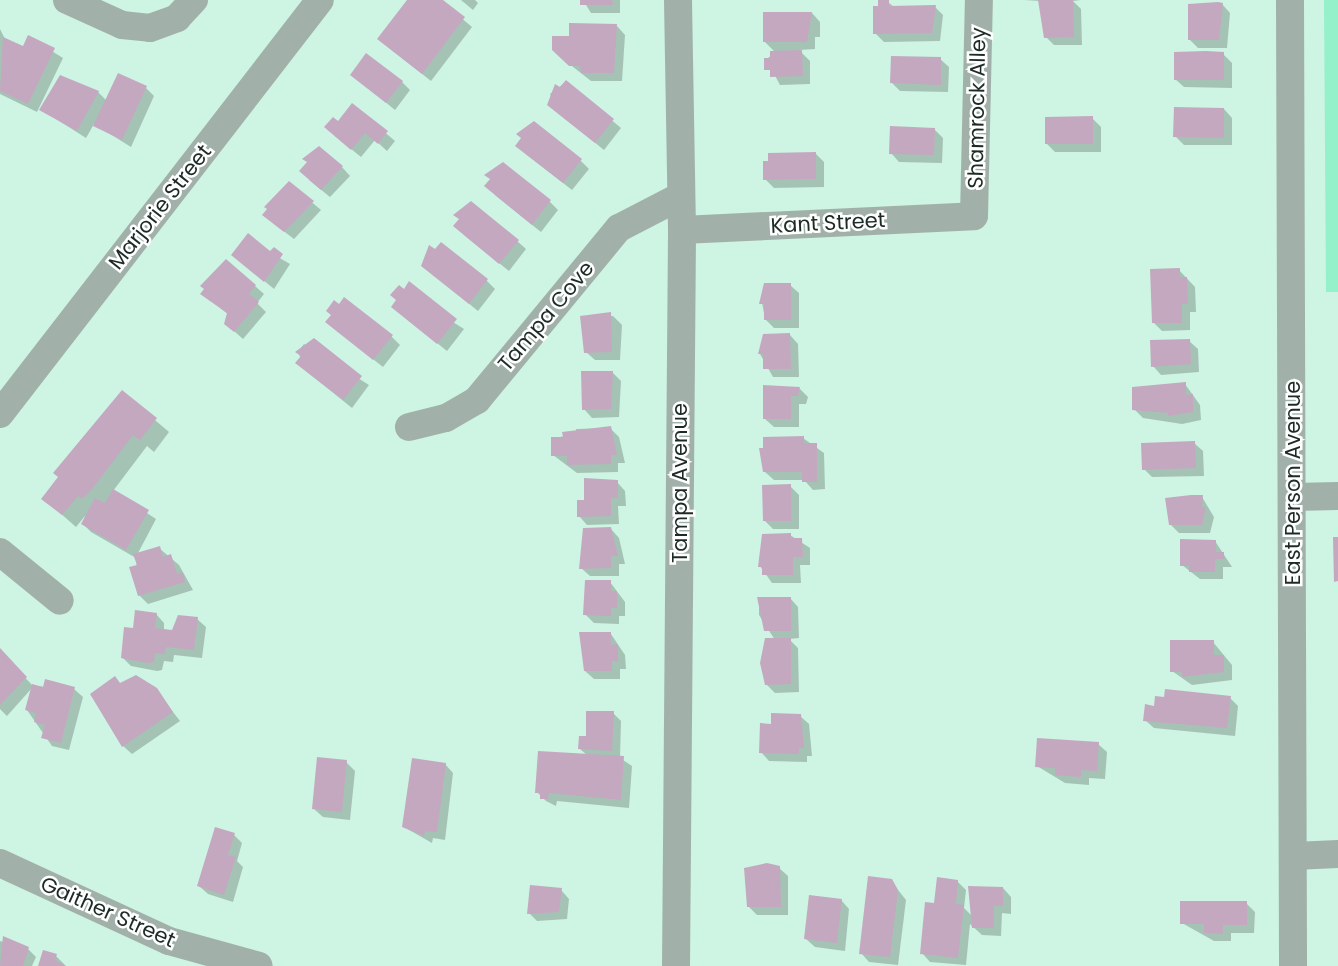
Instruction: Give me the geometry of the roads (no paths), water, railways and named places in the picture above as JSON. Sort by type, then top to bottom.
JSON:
[{"type":"street","points":[[67,0],[122,25],[150,28],[177,18],[194,0]]},
{"type":"street","name":"Marjorie Street","points":[[0,414],[320,0]]},
{"type":"street","name":"Tampa Avenue","points":[[676,966],[682,230],[679,197],[678,0]]},
{"type":"street","name":"Shamrock Alley","points":[[974,216],[979,0]]},
{"type":"street","name":"East Person Avenue","points":[[1290,0],[1294,497],[1293,966]]},
{"type":"street","name":"Tampa Cove","points":[[409,427],[446,418],[477,400],[619,228],[679,197]]},
{"type":"street","name":"Kant Street","points":[[682,230],[974,216]]},
{"type":"street","points":[[1294,497],[1338,496]]},
{"type":"street","points":[[0,551],[60,601]]},
{"type":"street","points":[[1294,856],[1338,855]]},
{"type":"street","name":"Gaither Street","points":[[0,863],[169,942],[259,966]]}]
